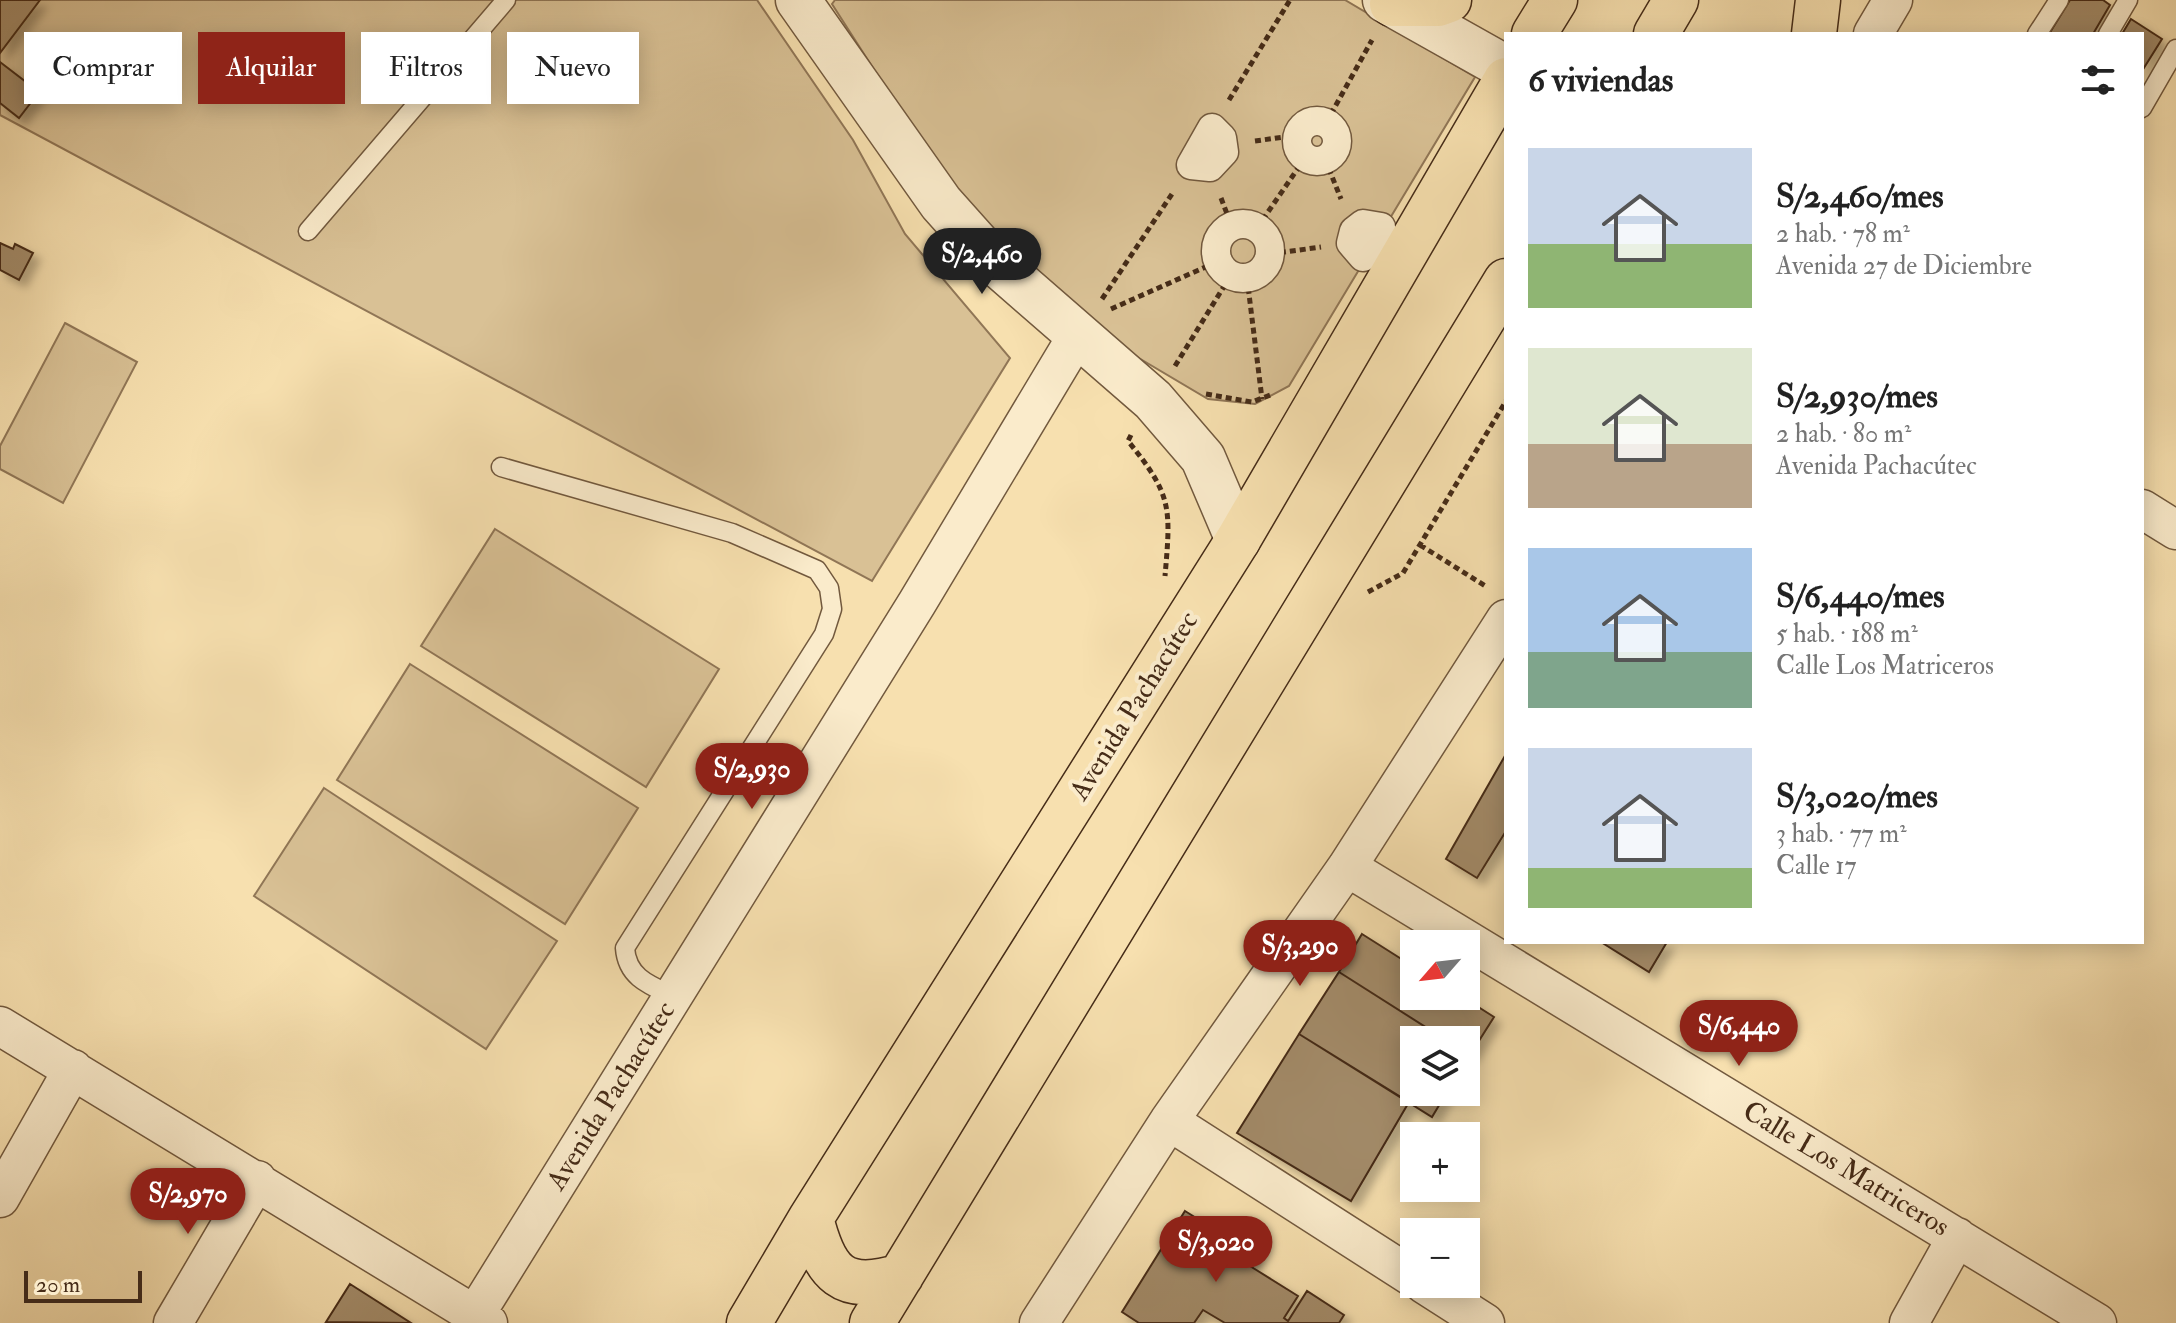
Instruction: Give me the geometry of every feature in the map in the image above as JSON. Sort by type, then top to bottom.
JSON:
[{"type":"main road","points":[[1388,2],[1438,4],[1449,0]]},
{"type":"main road","points":[[1535,32],[1555,0]]},
{"type":"main road","points":[[1657,32],[1676,0]]},
{"type":"main road","points":[[1814,32],[1818,0]]},
{"type":"main road","name":"Avenida Pachacútec","points":[[749,1323],[811,1218],[1238,540],[1504,83]]},
{"type":"main road","points":[[872,1323],[1504,284]]},
{"type":"main road","points":[[811,1218],[820,1254],[840,1277],[871,1285],[901,1276]]},
{"type":"street","points":[[798,0],[941,203],[991,259],[1083,327],[1203,458],[1238,540]]},
{"type":"street","points":[[1874,32],[1893,0]]},
{"type":"street","points":[[1388,2],[1504,67]]},
{"type":"street","points":[[1301,146],[1309,123],[1326,123]]},
{"type":"street","points":[[1191,165],[1218,136]]},
{"type":"street","points":[[1238,225],[1257,228],[1267,239],[1270,254],[1263,270],[1247,278],[1231,275],[1219,261],[1217,246],[1225,231],[1238,225]]},
{"type":"street","name":"Avenida Pachacútec","points":[[478,1320],[1083,327]]},
{"type":"street","points":[[2144,510],[2176,530]]},
{"type":"street","points":[[1039,1323],[1169,1121],[1347,867],[1500,605]]},
{"type":"street","name":"Calle Los Matriceros","points":[[1347,867],[2097,1323]]},
{"type":"street","points":[[0,1026],[257,1180],[478,1320]]},
{"type":"street","points":[[0,1198],[73,1069]]},
{"type":"street","points":[[1169,1121],[1400,1269]]},
{"type":"street","points":[[173,1323],[257,1180]]},
{"type":"street","points":[[1909,1323],[1957,1237]]},
{"type":"street","points":[[1446,1298],[1485,1323]]},
{"type":"lane","points":[[308,231],[506,0]]},
{"type":"lane","points":[[2038,32],[2059,0]]},
{"type":"lane","points":[[2109,32],[2128,0]]},
{"type":"lane","points":[[2144,105],[2176,49]]},
{"type":"lane","points":[[501,467],[732,533],[817,570],[829,588],[832,609],[824,634],[625,948],[626,965],[640,980],[673,996]]},
{"type":"path","points":[[1257,228],[1301,146],[1218,136],[1290,0]]},
{"type":"path","points":[[1326,123],[1388,2]]},
{"type":"path","points":[[1083,327],[1191,165]]},
{"type":"path","points":[[1270,254],[1351,243]]},
{"type":"path","points":[[1083,327],[1219,261]]},
{"type":"path","points":[[1247,278],[1262,399]]},
{"type":"path","points":[[1196,388],[1210,396],[1228,400],[1262,399],[1279,391]]},
{"type":"path","points":[[1420,545],[1500,605]]},
{"type":"shaded area","points":[[0,0],[757,0],[853,140],[905,234],[1010,358],[872,581],[0,115]]},
{"type":"shaded area","points":[[835,0],[1345,0],[1475,77],[1289,386],[1255,404],[1208,399],[1078,322],[937,168],[832,4]]},
{"type":"shaded area","points":[[65,323],[137,362],[63,503],[0,469],[0,446]]},
{"type":"shaded area","points":[[495,529],[719,669],[646,787],[421,646]]},
{"type":"shaded area","points":[[410,664],[638,808],[565,924],[337,780]]},
{"type":"shaded area","points":[[324,788],[557,941],[486,1049],[254,896]]},
{"type":"building","points":[[0,0],[40,0],[0,53]]},
{"type":"building","points":[[2070,0],[2103,0],[2110,5],[2094,32],[2050,32]]},
{"type":"building","points":[[2131,19],[2162,39],[2144,68],[2144,32],[2123,32]]},
{"type":"building","points":[[0,62],[24,80],[24,104],[30,104],[19,118],[0,103]]},
{"type":"building","points":[[0,243],[13,249],[15,244],[33,253],[19,280],[0,270]]},
{"type":"building","points":[[1504,758],[1504,834],[1477,878],[1446,859]]},
{"type":"building","points":[[1362,934],[1400,958],[1400,1010],[1480,1008],[1494,1017],[1480,1039],[1480,1026],[1424,1026],[1339,972]]},
{"type":"building","points":[[1604,944],[1666,944],[1649,972]]},
{"type":"building","points":[[1339,972],[1424,1026],[1400,1026],[1400,1097],[1299,1034]]},
{"type":"building","points":[[1299,1034],[1400,1096],[1400,1106],[1407,1106],[1351,1201],[1237,1133]]},
{"type":"building","points":[[1414,1106],[1439,1106],[1432,1117]]},
{"type":"building","points":[[1185,1211],[1257,1256],[1250,1266],[1298,1296],[1284,1318],[1288,1321],[1307,1291],[1344,1315],[1339,1323],[1225,1323],[1203,1310],[1194,1323],[1139,1323],[1122,1312]]},
{"type":"building","points":[[350,1284],[411,1323],[326,1322]]}]
